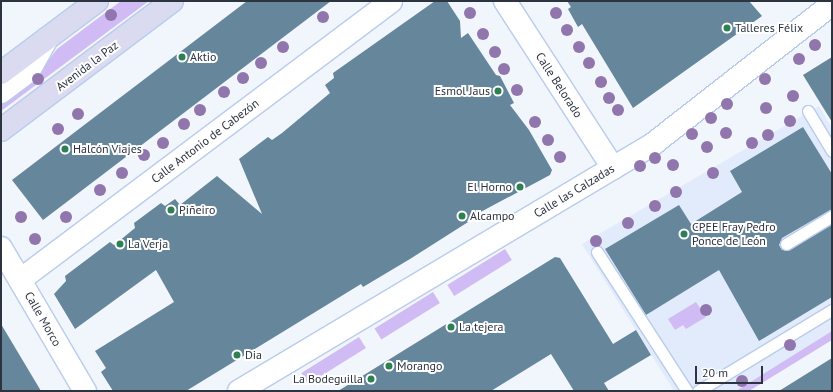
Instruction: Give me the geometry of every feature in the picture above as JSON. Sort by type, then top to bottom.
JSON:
[{"type":"main road","points":[[1,73],[97,1]]},
{"type":"main road","name":"Avenida la Paz","points":[[1,130],[172,1]]},
{"type":"street","name":"Calle Antonio de Cabezón","points":[[20,280],[391,1]]},
{"type":"street","name":"Calle Belorado","points":[[506,2],[613,168]]},
{"type":"street","name":"Calle las Calzadas","points":[[239,391],[653,144],[832,4]]},
{"type":"street","points":[[1,92],[29,71],[47,39]]},
{"type":"street","name":"Calle Morco","points":[[1,248],[85,391]]},
{"type":"lane","points":[[808,111],[832,151]]},
{"type":"lane","points":[[786,244],[832,216]]},
{"type":"lane","points":[[597,252],[687,391]]},
{"type":"lane","points":[[698,391],[832,310]]},
{"type":"shaded area","points":[[121,1],[149,1],[1,111],[1,103],[36,77],[57,49]]},
{"type":"shaded area","points":[[819,106],[832,128],[832,331],[736,391],[674,391],[582,244]]},
{"type":"shaded area","points":[[505,249],[512,260],[454,296],[447,285]]},
{"type":"shaded area","points":[[433,292],[440,303],[381,340],[374,329]]},
{"type":"shaded area","points":[[696,302],[706,317],[686,329],[683,325],[675,330],[668,319]]},
{"type":"shaded area","points":[[832,331],[832,340],[749,391],[736,391]]},
{"type":"shaded area","points":[[359,337],[366,348],[308,384],[301,373]]},
{"type":"building","points":[[247,1],[331,1],[43,220],[12,180]]},
{"type":"building","points":[[435,1],[447,1],[460,21],[461,38],[468,33],[496,75],[500,76],[514,103],[510,105],[529,130],[552,170],[550,175],[475,215],[476,217],[410,259],[363,287],[361,284],[186,391],[113,391],[101,372],[106,368],[95,351],[174,302],[156,270],[75,329],[54,294],[66,281],[65,276],[110,242],[114,245],[135,228],[134,223],[161,203],[165,206],[175,199],[180,205],[217,176],[262,214],[239,159],[268,137],[272,140],[282,133],[330,93],[325,85],[334,78],[333,73]]},
{"type":"building","points":[[567,1],[749,1],[762,16],[633,108],[582,24],[578,27],[568,9],[571,7]]},
{"type":"building","points":[[832,57],[832,122],[803,75]]},
{"type":"building","name":"CPEE Fray Pedro Ponce de León","points":[[803,127],[832,174],[832,209],[782,238],[779,245],[782,250],[789,250],[832,224],[832,297],[759,341],[719,270],[646,315],[605,249],[679,205],[691,224],[742,192],[730,171]]},
{"type":"building","points":[[555,257],[560,258],[613,344],[636,330],[651,355],[604,383],[609,391],[574,391],[551,354],[491,391],[338,391]]},
{"type":"building","points":[[1,324],[41,391],[1,391]]},
{"type":"building","points":[[832,358],[832,391],[779,391]]},
{"type":"place","name":"Talleres Félix","points":[[727,28]]},
{"type":"place","name":"Aktio","points":[[182,57]]},
{"type":"place","name":"Esmol Jaus","points":[[498,91]]},
{"type":"place","name":"Halcón Viajes","points":[[65,149]]},
{"type":"place","name":"El Horno","points":[[520,187]]},
{"type":"place","name":"Piñeiro","points":[[171,210]]},
{"type":"place","name":"Alcampo","points":[[462,216]]},
{"type":"place","name":"CPEE Fray Pedro Ponce de León","points":[[684,234]]},
{"type":"place","name":"La Verja","points":[[120,244]]},
{"type":"place","name":"La tejera","points":[[451,327]]},
{"type":"place","name":"Dia","points":[[237,355]]},
{"type":"place","name":"Morango","points":[[389,366]]},
{"type":"place","name":"La Bodeguilla","points":[[371,379]]}]
